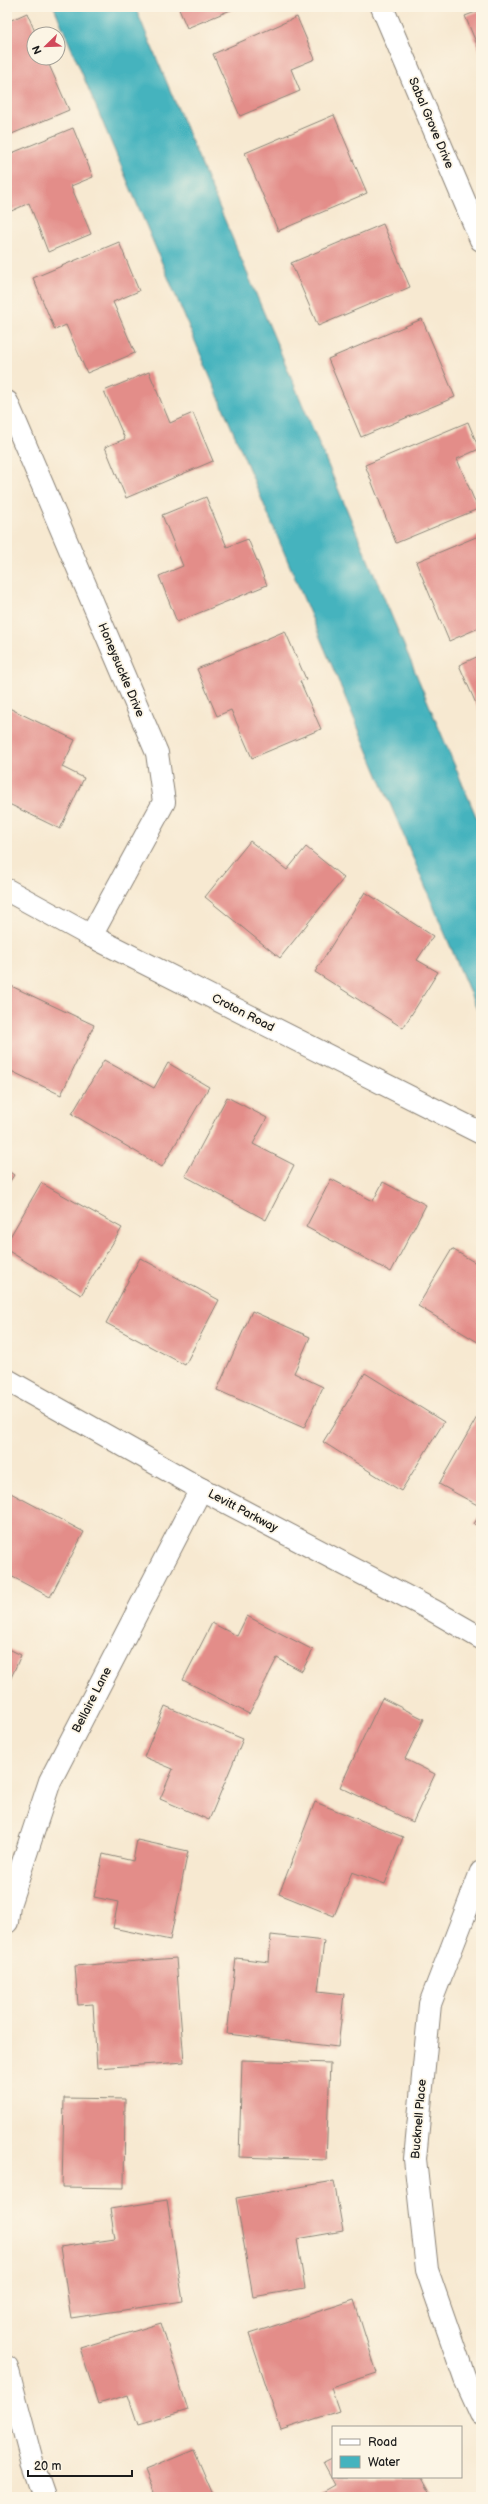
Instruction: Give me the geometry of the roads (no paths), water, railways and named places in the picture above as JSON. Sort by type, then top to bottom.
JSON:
[{"type":"street","name":"Sabal Grove Drive","points":[[382,7],[481,240]]},
{"type":"street","name":"Honeysuckle Drive","points":[[7,402],[157,753],[164,802],[91,936]]},
{"type":"street","name":"Croton Road","points":[[7,890],[91,936],[481,1132]]},
{"type":"street","name":"Levitt Parkway","points":[[7,1380],[201,1489],[434,1611],[481,1638]]},
{"type":"street","name":"Bellaire Lane","points":[[7,1922],[9,1905],[50,1781],[201,1489]]},
{"type":"street","name":"Bucknell Place","points":[[481,1872],[430,2004],[415,2159],[427,2270],[464,2379],[481,2414]]},
{"type":"street","points":[[7,2367],[32,2462],[44,2497]]},
{"type":"water","points":[[54,7],[135,7],[481,828],[481,1019],[66,35],[66,26],[62,26]]}]
